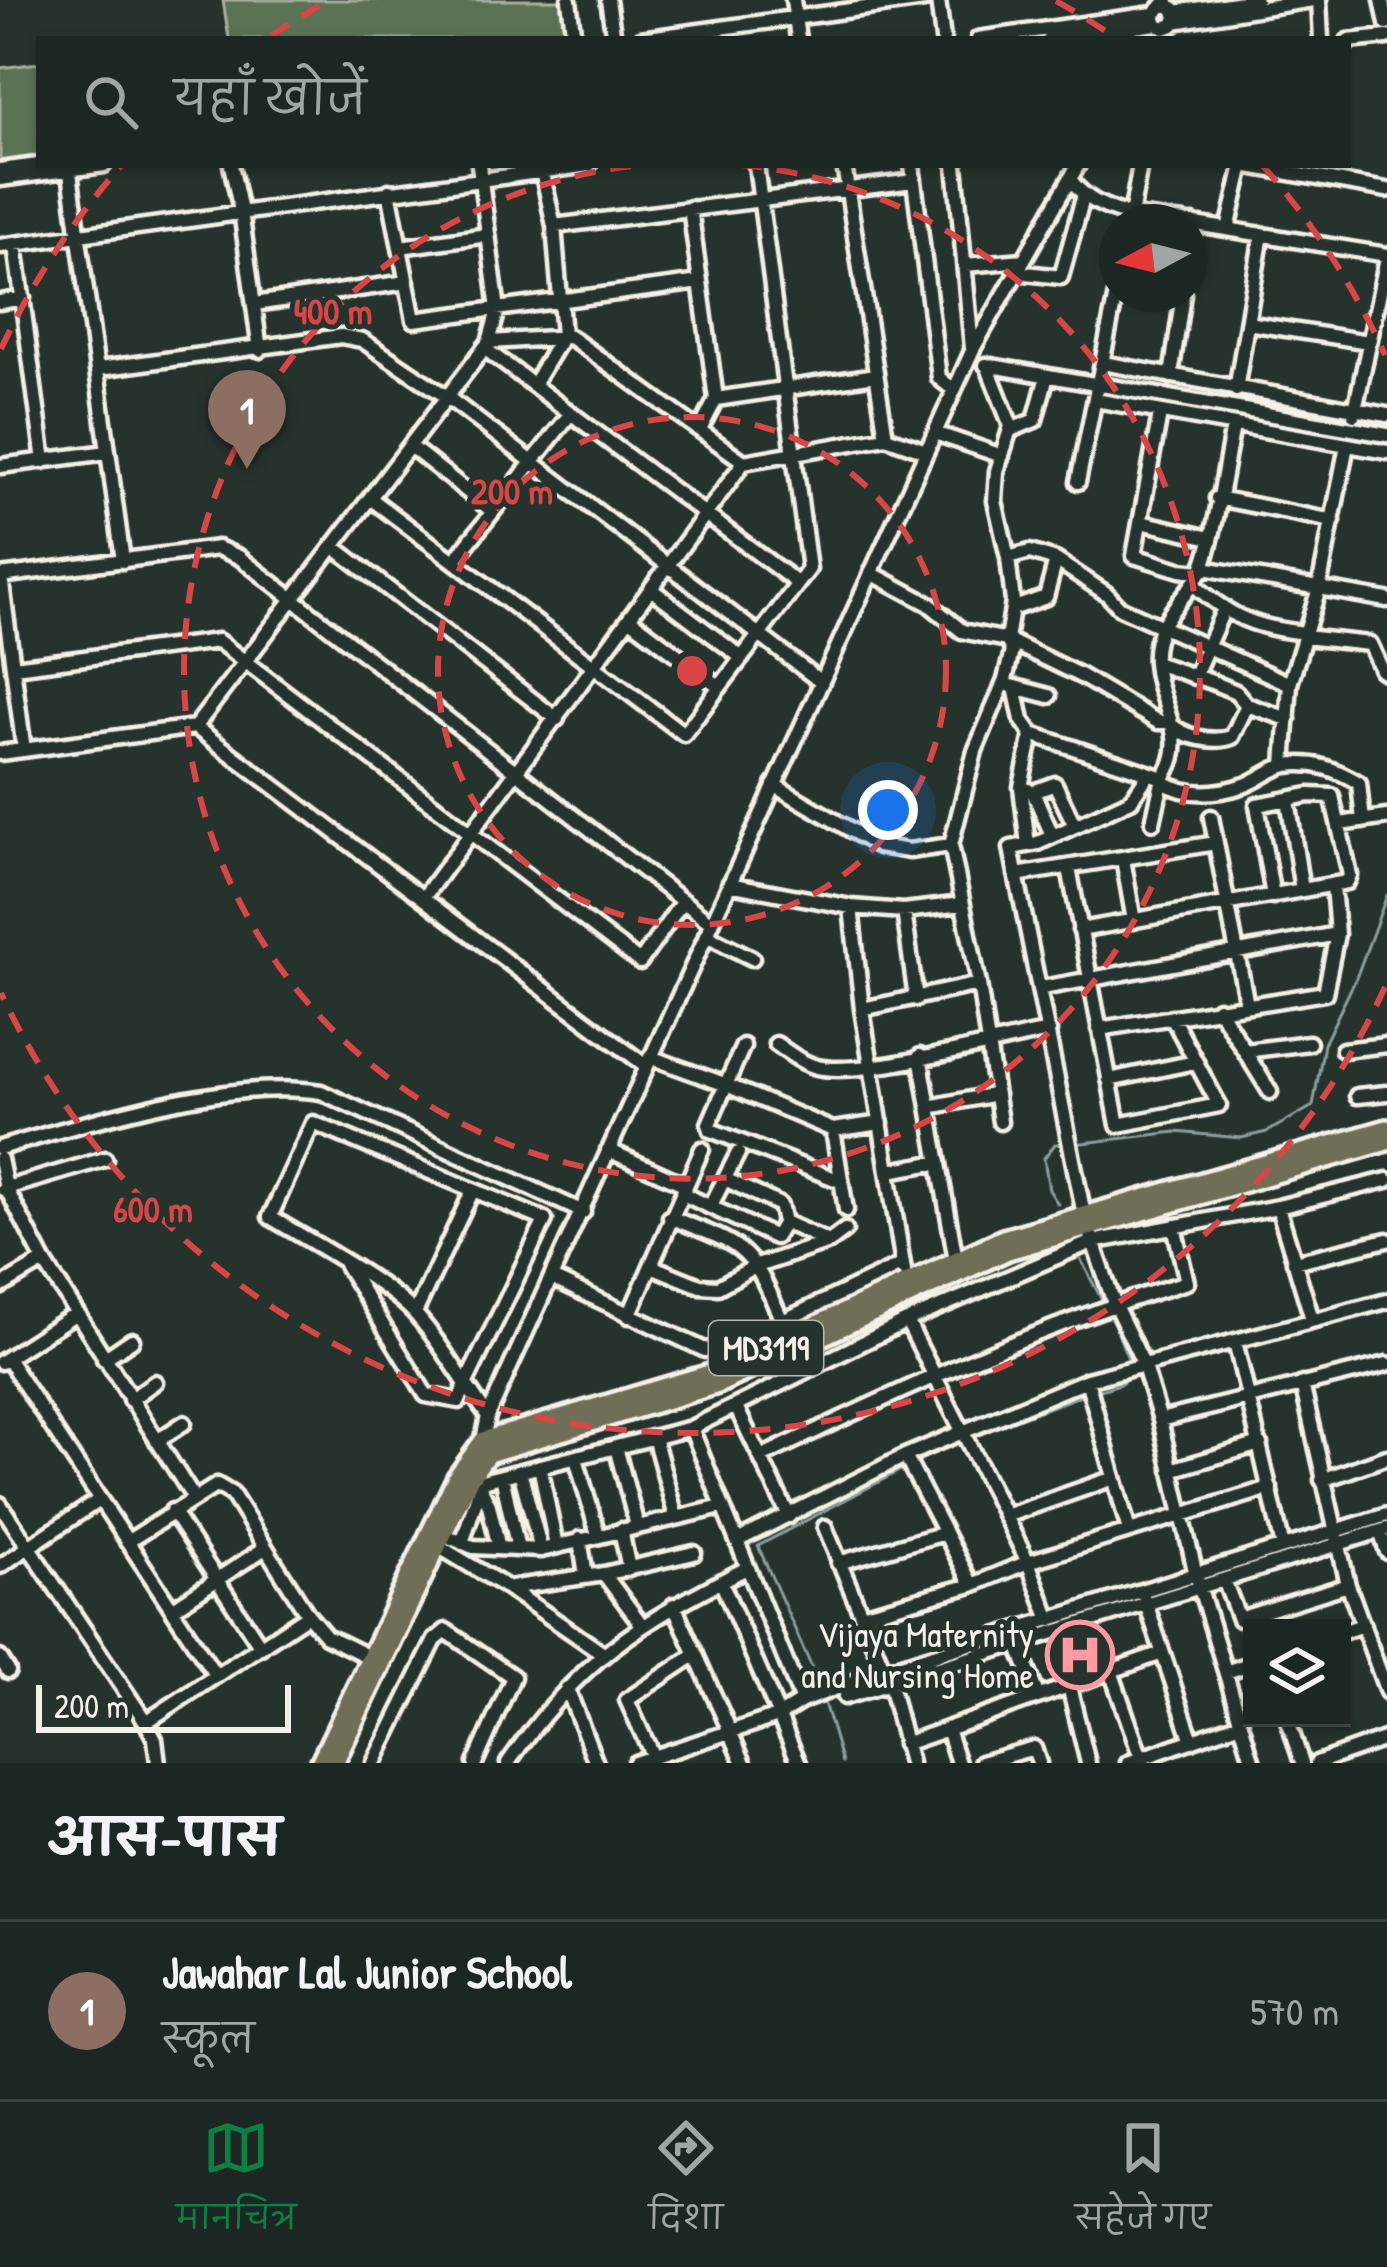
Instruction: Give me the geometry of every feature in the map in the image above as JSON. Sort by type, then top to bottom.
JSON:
[{"type":"main road","name":"MD3119","points":[[1088,1229],[1387,1128]]},
{"type":"main road","name":"MD3119","points":[[485,1447],[792,1345],[958,1267],[1003,1238],[1088,1229],[1387,1142]]},
{"type":"main road","name":"MD3119","points":[[792,1345],[906,1284],[958,1267]]},
{"type":"main road","points":[[335,1763],[378,1662],[438,1537],[472,1482],[485,1447]]},
{"type":"main road","points":[[320,1763],[378,1662]]},
{"type":"street","points":[[568,0],[574,36]]},
{"type":"street","points":[[608,0],[614,36]]},
{"type":"street","points":[[793,0],[798,36]]},
{"type":"street","points":[[663,36],[924,0]]},
{"type":"street","points":[[938,0],[943,36]]},
{"type":"street","points":[[1064,36],[1256,0]]},
{"type":"street","points":[[1002,36],[1316,0],[1321,36]]},
{"type":"street","points":[[1382,0],[1387,24]]},
{"type":"street","points":[[1351,41],[1387,37]]},
{"type":"street","points":[[0,175],[36,166]]},
{"type":"street","points":[[0,175],[61,168]]},
{"type":"street","points":[[70,168],[124,560]]},
{"type":"street","points":[[231,168],[260,350]]},
{"type":"street","points":[[44,460],[23,298],[7,245],[389,191],[479,172],[566,168]]},
{"type":"street","points":[[370,497],[684,734],[808,569],[756,168]]},
{"type":"street","points":[[844,168],[886,437]]},
{"type":"street","points":[[912,168],[939,378],[954,390]]},
{"type":"street","points":[[955,168],[970,356]]},
{"type":"street","points":[[485,1447],[488,1416],[954,390],[1076,168]]},
{"type":"street","points":[[1133,204],[1139,168]]},
{"type":"street","points":[[1228,229],[1242,168]]},
{"type":"street","points":[[1281,168],[1331,172],[1387,190]]},
{"type":"street","points":[[533,385],[563,335],[554,226],[542,171]]},
{"type":"street","points":[[195,727],[487,345],[498,310],[479,172]]},
{"type":"street","points":[[1070,179],[1084,198],[1099,205]]},
{"type":"street","points":[[554,226],[914,181]]},
{"type":"street","points":[[389,191],[414,320],[700,282]]},
{"type":"street","points":[[965,265],[1020,266],[1061,277],[1084,198]]},
{"type":"street","points":[[690,208],[716,400],[700,430]]},
{"type":"street","points":[[1207,226],[1387,256],[1351,428]]},
{"type":"street","points":[[400,247],[488,235]]},
{"type":"street","points":[[1236,390],[1262,235]]},
{"type":"street","points":[[254,304],[406,282]]},
{"type":"street","points":[[0,302],[23,298]]},
{"type":"street","points":[[1078,482],[1113,312]]},
{"type":"street","points":[[1171,376],[1180,312]]},
{"type":"street","points":[[1246,322],[1369,342]]},
{"type":"street","points":[[487,345],[563,335],[744,462]]},
{"type":"street","points":[[99,369],[341,337],[362,340],[447,397],[821,682]]},
{"type":"street","points":[[487,345],[533,385],[797,583]]},
{"type":"street","points":[[970,356],[987,365],[1387,435]]},
{"type":"street","points":[[1103,363],[1387,416]]},
{"type":"street","points":[[987,365],[1011,430],[995,501],[1008,558],[1012,609],[1007,640],[1012,651],[1009,685],[975,751],[951,845],[1000,1122]]},
{"type":"street","points":[[716,400],[877,375]]},
{"type":"street","points":[[1011,430],[1035,420],[1047,376]]},
{"type":"street","points":[[1095,400],[1387,452]]},
{"type":"street","points":[[454,561],[571,413]]},
{"type":"street","points":[[1160,414],[1134,556],[1199,574],[1387,600]]},
{"type":"street","points":[[1153,822],[1175,729],[1155,663],[1166,618],[1199,574],[1233,427]]},
{"type":"street","points":[[935,433],[1002,456]]},
{"type":"street","points":[[423,898],[744,462],[886,437],[926,452]]},
{"type":"street","points":[[1284,765],[1292,678],[1319,588],[1347,445]]},
{"type":"street","points":[[410,446],[492,511]]},
{"type":"street","points":[[0,466],[108,452]]},
{"type":"street","points":[[1217,498],[1333,521]]},
{"type":"street","points":[[1141,522],[1210,538]]},
{"type":"street","points":[[333,545],[557,719]]},
{"type":"street","points":[[24,750],[1,576],[218,548],[239,557],[293,598],[682,901],[709,929],[752,958]]},
{"type":"street","points":[[1008,558],[1030,552],[1056,560],[1120,608],[1166,618],[1208,642],[1292,678]]},
{"type":"street","points":[[1012,609],[1046,597],[1056,560]]},
{"type":"street","points":[[871,573],[929,604],[962,631],[1007,640],[1175,729],[1222,741],[1232,737],[1247,705]]},
{"type":"street","points":[[1199,574],[1223,611],[1262,627],[1370,644],[1387,673]]},
{"type":"street","points":[[652,589],[742,658]]},
{"type":"street","points":[[1194,677],[1223,611]]},
{"type":"street","points":[[630,619],[720,687]]},
{"type":"street","points":[[14,667],[218,640],[640,962],[682,901]]},
{"type":"street","points":[[1155,663],[1236,692],[1247,705],[1287,730]]},
{"type":"street","points":[[1009,685],[1049,696]]},
{"type":"street","points":[[1009,685],[1032,734],[1095,756],[1164,772],[1182,792],[1245,785],[1284,765],[1338,770],[1359,783],[1363,821]]},
{"type":"street","points":[[0,753],[195,727],[648,1062],[724,1084],[833,1130],[881,1123]]},
{"type":"street","points":[[1028,844],[1032,734]]},
{"type":"street","points":[[1304,765],[1309,795]]},
{"type":"street","points":[[1164,772],[1131,800],[1011,848],[1088,1229],[1134,1366],[1160,1420],[1198,1581],[1253,1763]]},
{"type":"street","points":[[1027,789],[1054,784],[1074,824]]},
{"type":"street","points":[[774,785],[878,846],[909,851],[951,845]]},
{"type":"street","points":[[1027,789],[1052,835]]},
{"type":"street","points":[[1080,930],[1347,883],[1350,875],[1335,798],[1309,795],[1257,805],[1273,896]]},
{"type":"street","points":[[1288,800],[1303,890]]},
{"type":"street","points":[[1211,817],[1246,1005]]},
{"type":"street","points":[[1340,824],[1387,818]]},
{"type":"street","points":[[1016,875],[1216,843]]},
{"type":"street","points":[[1123,859],[1134,921]]},
{"type":"street","points":[[1069,868],[1118,1125],[1219,1105],[1172,1017]]},
{"type":"street","points":[[729,884],[851,907],[904,911],[962,904]]},
{"type":"street","points":[[1099,1029],[1325,993],[1337,934],[1333,885]]},
{"type":"street","points":[[851,907],[862,1009],[906,1284]]},
{"type":"street","points":[[904,911],[916,999]]},
{"type":"street","points":[[1042,988],[1337,934]]},
{"type":"street","points":[[862,1009],[979,984]]},
{"type":"street","points":[[1218,1008],[1270,1092]]},
{"type":"street","points":[[776,1044],[819,1067],[872,1066],[1049,1031]]},
{"type":"street","points":[[1244,1051],[1310,1043]]},
{"type":"street","points":[[1343,1050],[1387,1045]]},
{"type":"street","points":[[743,1046],[724,1084],[711,1130],[840,1181]]},
{"type":"street","points":[[920,1056],[958,1267],[969,1294]]},
{"type":"street","points":[[1109,1080],[1196,1062]]},
{"type":"street","points":[[0,1148],[118,1114],[280,1086],[321,1092],[584,1212]]},
{"type":"street","points":[[1357,1096],[1387,1093]]},
{"type":"street","points":[[929,1107],[996,1094]]},
{"type":"street","points":[[344,1262],[426,1395],[459,1401],[465,1385],[545,1220],[313,1123],[270,1217],[344,1262],[416,1313],[465,1385],[488,1416]]},
{"type":"street","points":[[833,1130],[846,1210]]},
{"type":"street","points":[[629,1316],[702,1149]]},
{"type":"street","points":[[608,1150],[775,1237],[784,1222],[780,1204],[724,1179]]},
{"type":"street","points":[[710,1207],[738,1153]]},
{"type":"street","points":[[0,1159],[3,1189],[44,1261],[193,1497]]},
{"type":"street","points":[[3,1189],[105,1159]]},
{"type":"street","points":[[889,1171],[939,1162]]},
{"type":"street","points":[[472,1482],[691,1428],[969,1294],[1088,1229],[1174,1226],[1387,1180]]},
{"type":"street","points":[[416,1313],[473,1190]]},
{"type":"street","points":[[1278,1207],[1312,1319]]},
{"type":"street","points":[[670,1217],[739,1248],[754,1267],[792,1345],[812,1368]]},
{"type":"street","points":[[784,1222],[830,1242]]},
{"type":"street","points":[[761,1457],[934,1373],[1114,1303],[1187,1282],[1174,1226]]},
{"type":"street","points":[[651,1266],[700,1286],[718,1287],[754,1267],[830,1242],[845,1230]]},
{"type":"street","points":[[1294,1262],[1387,1240]]},
{"type":"street","points":[[0,1287],[44,1261]]},
{"type":"street","points":[[552,1278],[705,1350],[730,1346],[903,1264]]},
{"type":"street","points":[[737,1541],[905,1456],[1087,1381],[1387,1301]]},
{"type":"street","points":[[75,1314],[3,1360],[216,1676]]},
{"type":"street","points":[[908,1321],[1059,1622]]},
{"type":"street","points":[[104,1359],[132,1340]]},
{"type":"street","points":[[1235,1341],[1282,1547]]},
{"type":"street","points":[[1160,1420],[1387,1364]]},
{"type":"street","points":[[1087,1381],[1129,1532]]},
{"type":"street","points":[[130,1400],[155,1382]]},
{"type":"street","points":[[1302,1384],[1348,1585],[1387,1692]]},
{"type":"street","points":[[736,1407],[789,1516]]},
{"type":"street","points":[[157,1441],[184,1423]]},
{"type":"street","points":[[691,1428],[747,1568],[807,1699]]},
{"type":"street","points":[[654,1437],[676,1517]]},
{"type":"street","points":[[1171,1470],[1260,1444]]},
{"type":"street","points":[[616,1447],[637,1526]]},
{"type":"street","points":[[905,1456],[972,1585]]},
{"type":"street","points":[[576,1457],[598,1535]]},
{"type":"street","points":[[1322,1480],[1387,1457]]},
{"type":"street","points":[[540,1466],[556,1546]]},
{"type":"street","points":[[520,1472],[541,1550]]},
{"type":"street","points":[[502,1476],[518,1549]]},
{"type":"street","points":[[1005,1516],[1114,1478]]},
{"type":"street","points":[[462,1543],[472,1482]]},
{"type":"street","points":[[472,1482],[489,1505],[499,1548]]},
{"type":"street","points":[[127,1542],[217,1485],[232,1494],[308,1616],[326,1636],[378,1662]]},
{"type":"street","points":[[861,1615],[972,1585],[1028,1562],[1270,1488]]},
{"type":"street","points":[[0,1566],[99,1500]]},
{"type":"street","points":[[0,1504],[146,1722],[155,1739],[158,1763]]},
{"type":"street","points":[[438,1537],[541,1550],[722,1507]]},
{"type":"street","points":[[172,1511],[261,1647]]},
{"type":"street","points":[[1198,1581],[1224,1580],[1387,1515]]},
{"type":"street","points":[[825,1527],[886,1678],[910,1763]]},
{"type":"street","points":[[621,1530],[629,1569]]},
{"type":"street","points":[[635,1763],[778,1716],[826,1691],[886,1678],[1145,1598],[1282,1547],[1383,1530],[1387,1552]]},
{"type":"street","points":[[838,1563],[945,1533]]},
{"type":"street","points":[[438,1537],[602,1653]]},
{"type":"street","points":[[580,1539],[586,1575]]},
{"type":"street","points":[[172,1609],[265,1548]]},
{"type":"street","points":[[508,1588],[604,1574],[694,1553]]},
{"type":"street","points":[[508,1763],[544,1711],[602,1653],[674,1605],[747,1568]]},
{"type":"street","points":[[604,1574],[642,1625]]},
{"type":"street","points":[[1224,1580],[1239,1619],[1348,1585]]},
{"type":"street","points":[[722,1581],[800,1763]]},
{"type":"street","points":[[1145,1598],[1192,1741]]},
{"type":"street","points":[[674,1605],[744,1763]]},
{"type":"street","points":[[146,1722],[308,1616]]},
{"type":"street","points":[[1351,1629],[1363,1625]]},
{"type":"street","points":[[374,1763],[435,1640],[446,1630],[513,1677],[513,1687],[475,1763]]},
{"type":"street","points":[[1368,1642],[1387,1636]]},
{"type":"street","points":[[1016,1638],[1038,1697]]},
{"type":"street","points":[[904,1744],[1162,1653]]},
{"type":"street","points":[[653,1756],[626,1700],[696,1654]]},
{"type":"street","points":[[0,1658],[8,1671]]},
{"type":"street","points":[[1226,1672],[1243,1666]]},
{"type":"street","points":[[1111,1671],[1134,1761],[1240,1723]]},
{"type":"street","points":[[845,1696],[886,1678]]},
{"type":"street","points":[[1069,1686],[1088,1763]]},
{"type":"street","points":[[567,1688],[596,1763]]},
{"type":"street","points":[[1290,1727],[1301,1763]]},
{"type":"street","points":[[947,1730],[958,1763]]},
{"type":"street","points":[[1317,1763],[1387,1738]]},
{"type":"street","points":[[981,1763],[1034,1748],[1039,1763]]},
{"type":"green space","points":[[223,0],[561,0],[567,36],[229,36]]},
{"type":"green space","points":[[36,63],[36,155],[0,161],[0,68]]},
{"type":"waterway","points":[[1074,1144],[1176,1132],[1241,1138],[1267,1132],[1313,1106],[1324,1044],[1356,978],[1387,895]]},
{"type":"waterway","points":[[1058,1204],[1049,1190],[1044,1158],[1055,1144],[1064,1144]]},
{"type":"waterway","points":[[1081,1260],[1105,1306]]},
{"type":"waterway","points":[[1110,1314],[1131,1366]]},
{"type":"waterway","points":[[1097,1391],[1131,1375]]},
{"type":"waterway","points":[[973,1435],[1088,1393]]},
{"type":"waterway","points":[[913,1464],[964,1438]]},
{"type":"waterway","points":[[820,1686],[758,1546],[905,1468]]},
{"type":"waterway","points":[[822,1696],[842,1763]]},
{"type":"place","name":"Jawahar Lal Junior School","points":[[247,469]]},
{"type":"place","name":"Vijaya Maternity and Nursing Home","points":[[1080,1655]]}]
